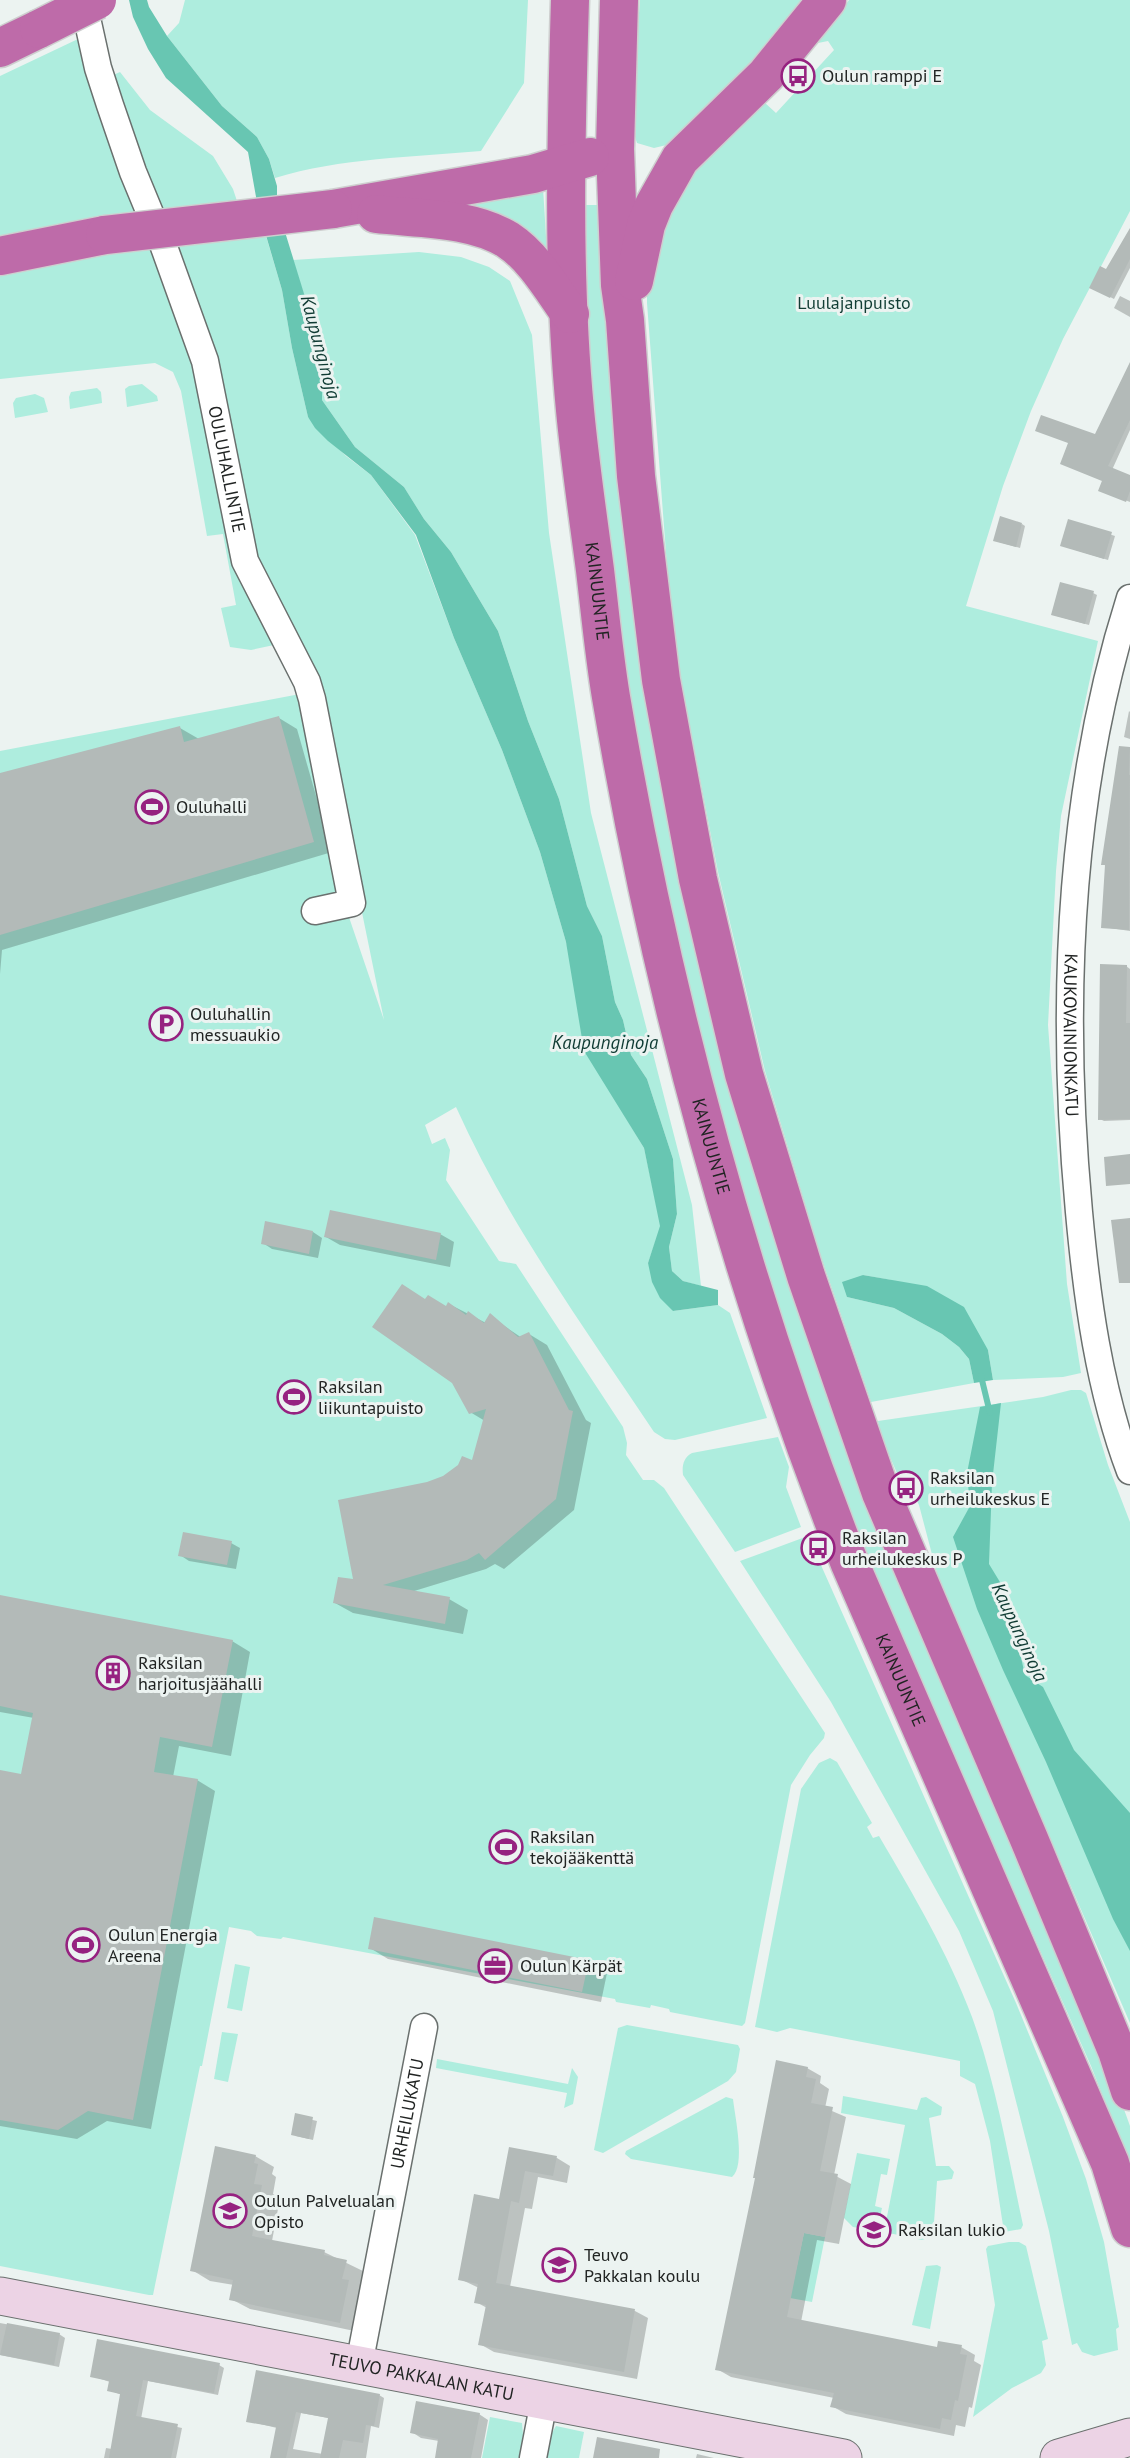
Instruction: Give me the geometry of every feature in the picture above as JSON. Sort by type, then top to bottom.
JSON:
[{"type":"highway","points":[[0,48],[97,0]]},
{"type":"highway","name":"KAINUUNTIE","points":[[570,0],[566,165],[569,314],[575,408],[610,694],[646,887],[695,1088],[754,1297],[820,1488],[850,1564],[1105,2151],[1123,2199],[1130,2228]]},
{"type":"highway","points":[[619,0],[615,149],[620,285],[636,476],[661,680],[698,879],[744,1074],[806,1276],[881,1493],[1029,1839],[1117,2051],[1130,2091]]},
{"type":"highway","points":[[625,320],[650,215],[662,186],[680,159],[766,75],[827,0]]},
{"type":"highway","points":[[567,114],[636,165],[657,167],[680,159]]},
{"type":"highway","points":[[0,256],[106,234],[332,209],[533,174],[615,149]]},
{"type":"highway","points":[[332,209],[457,223],[491,231],[526,255],[569,314]]},
{"type":"street","name":"OULUHALLINTIE","points":[[83,0],[98,68],[110,105],[205,361],[245,561],[307,682],[313,699],[352,903],[315,912]]},
{"type":"street","name":"KAUKOVAINIONKATU","points":[[1130,598],[1110,673],[1090,771],[1076,872],[1069,1000],[1074,1153],[1089,1307],[1103,1378],[1130,1471]]},
{"type":"street","name":"URHEILUKATU","points":[[359,2365],[424,2027]]},
{"type":"street","name":"TEUVO PAKKALAN KATU","points":[[0,2296],[844,2458]]},
{"type":"street","points":[[533,2458],[544,2401]]},
{"type":"street","points":[[1059,2458],[1130,2437]]},
{"type":"green space","points":[[185,0],[528,0],[524,83],[481,151],[351,162],[275,178],[269,159],[257,137],[222,106],[167,36],[179,23]]},
{"type":"green space","points":[[640,0],[808,0],[761,59],[679,142],[654,148],[637,143],[634,130],[633,94]]},
{"type":"green space","name":"Luulajanpuisto","points":[[849,0],[1130,0],[1130,211],[1063,339],[1031,411],[1003,486],[966,606],[1098,641],[1061,816],[1048,1025],[1067,1284],[1081,1373],[1063,1377],[993,1380],[988,1350],[891,1280],[863,1275],[847,1297],[894,1308],[942,1334],[969,1359],[974,1383],[871,1402],[819,1251],[765,1071],[718,872],[680,676],[668,579],[647,303],[647,275],[675,189],[764,102],[776,113],[834,50],[828,41],[818,43]]},
{"type":"green space","points":[[78,39],[137,219],[0,247],[0,76]]},
{"type":"green space","points":[[120,72],[150,110],[213,156],[233,189],[239,207],[162,216],[111,76]]},
{"type":"green space","points":[[543,188],[547,253],[439,211]]},
{"type":"green space","points":[[580,205],[603,205],[610,385],[622,507],[788,1281],[853,1465],[1108,2065],[1130,2126],[1130,2165],[1091,2066],[885,1600],[816,1427],[776,1309],[709,1080],[631,729],[598,479]]},
{"type":"green space","name":"Raksilan liikuntapuisto","points":[[266,236],[282,290],[308,417],[346,456],[371,475],[415,535],[540,852],[620,1108],[644,1148],[661,1226],[648,1263],[673,1311],[718,1305],[730,1313],[767,1418],[675,1440],[665,1439],[654,1432],[523,1233],[456,1107],[425,1125],[432,1144],[445,1138],[450,1150],[446,1180],[499,1261],[516,1264],[623,1427],[627,1443],[626,1455],[643,1480],[654,1480],[664,1488],[825,1733],[791,1785],[745,2023],[742,2026],[670,2012],[669,2009],[651,2005],[650,2008],[616,2002],[615,1999],[283,1937],[257,1936],[251,1931],[229,1927],[153,2295],[149,2295],[0,2266],[0,751],[300,694],[336,879],[384,1020],[347,839],[259,566],[176,245]]},
{"type":"green space","points":[[152,247],[190,347],[274,645],[251,650],[230,647],[221,608],[236,605],[223,534],[207,536],[181,391],[173,372],[155,363],[0,379],[0,268]]},
{"type":"green space","points":[[419,252],[461,257],[489,267],[510,281],[532,335],[549,533],[591,813],[692,1205],[701,1286],[683,1281],[672,1271],[669,1247],[677,1214],[673,1159],[647,1079],[631,1055],[623,1020],[615,1002],[602,936],[587,906],[559,799],[528,721],[498,631],[451,552],[424,519],[404,487],[355,447],[322,400],[322,352],[293,260]]},
{"type":"green space","points":[[142,384],[157,396],[158,401],[127,407],[125,389]]},
{"type":"green space","points":[[97,388],[101,392],[102,403],[70,409],[71,392]]},
{"type":"green space","points":[[35,394],[44,398],[48,412],[15,418],[13,403],[16,398]]},
{"type":"green space","points":[[1071,1390],[1086,1393],[1108,1465],[1130,1522],[1130,2023],[939,1581],[919,1505],[905,1477],[899,1478],[881,1436],[878,1421],[1043,1397]]},
{"type":"green space","points":[[778,1437],[789,1467],[786,1487],[801,1527],[735,1552],[683,1475],[684,1462],[692,1453]]},
{"type":"green space","points":[[808,1536],[1016,2003],[1063,2117],[1086,2179],[1104,2242],[1119,2327],[1116,2329],[1118,2350],[1094,2356],[1082,2352],[1077,2343],[1072,2345],[1049,2231],[993,2011],[959,1931],[831,1702],[740,1561]]},
{"type":"green space","points":[[830,1758],[837,1762],[872,1823],[867,1827],[873,1838],[879,1836],[917,1902],[963,1993],[995,2094],[1023,2225],[1021,2229],[1004,2232],[990,2141],[975,2084],[960,2076],[960,2061],[790,2028],[777,2032],[755,2027],[801,1789],[819,1763]]},
{"type":"green space","points":[[235,1964],[250,1967],[242,2011],[227,2008]]},
{"type":"green space","points":[[627,2025],[738,2045],[740,2049],[736,2072],[728,2081],[603,2153],[594,2150],[618,2028]]},
{"type":"green space","points":[[222,2032],[238,2034],[228,2082],[214,2079]]},
{"type":"green space","points":[[437,2059],[568,2084],[572,2068],[578,2077],[573,2104],[564,2108],[567,2093],[436,2068]]},
{"type":"green space","points":[[843,2096],[917,2110],[921,2098],[926,2097],[942,2107],[941,2115],[929,2118],[936,2166],[949,2166],[954,2172],[952,2179],[937,2181],[933,2236],[922,2240],[884,2232],[905,2125],[841,2113]]},
{"type":"green space","points":[[726,2097],[733,2099],[739,2152],[736,2171],[732,2177],[631,2159],[625,2154],[626,2151]]},
{"type":"green space","points":[[857,2153],[890,2159],[887,2175],[881,2174],[875,2206],[882,2208],[877,2231],[853,2227],[844,2218]]},
{"type":"green space","points":[[804,2233],[825,2237],[812,2302],[790,2298]]},
{"type":"green space","points":[[1019,2242],[1026,2246],[1048,2339],[1042,2341],[1046,2365],[1041,2373],[1012,2388],[973,2417],[995,2305],[986,2249],[988,2246]]},
{"type":"green space","points":[[926,2266],[941,2267],[930,2329],[912,2325]]},
{"type":"green space","points":[[490,2417],[522,2423],[519,2458],[482,2458]]},
{"type":"green space","points":[[556,2426],[584,2432],[579,2458],[545,2458],[549,2438]]},
{"type":"water","name":"Kaupunginoja","points":[[129,0],[147,0],[167,36],[222,106],[257,137],[269,159],[277,186],[277,206],[322,352],[322,400],[355,447],[404,487],[424,519],[451,552],[498,631],[528,721],[559,799],[587,906],[602,936],[615,1002],[623,1020],[631,1055],[647,1079],[673,1159],[677,1214],[669,1247],[672,1271],[683,1281],[718,1290],[718,1305],[673,1311],[660,1298],[652,1282],[648,1263],[660,1226],[644,1148],[584,1051],[566,942],[540,852],[502,750],[454,638],[416,535],[371,475],[328,441],[308,417],[282,290],[258,208],[248,152],[166,78],[148,49],[133,17]]},
{"type":"water","points":[[863,1275],[927,1286],[964,1307],[988,1350],[993,1380],[974,1383],[969,1359],[942,1334],[894,1308],[847,1297],[842,1282]]},
{"type":"water","name":"Kaupunginoja","points":[[1001,1403],[992,1483],[989,1564],[1006,1592],[1025,1675],[1043,1687],[1074,1750],[1130,1813],[1130,1951],[1113,1919],[1046,1762],[1003,1670],[977,1609],[953,1537],[970,1506],[967,1473],[980,1407]]},
{"type":"building","points":[[1130,228],[1130,259],[1110,298],[1089,288],[1100,266],[1106,269]]},
{"type":"building","points":[[1130,362],[1130,420],[1108,466],[1130,475],[1130,491],[1126,502],[1098,491],[1102,481],[1060,464],[1068,443],[1035,431],[1041,415],[1095,434]]},
{"type":"building","points":[[1000,516],[1022,523],[1016,547],[993,541]]},
{"type":"building","points":[[1068,519],[1112,532],[1104,559],[1060,546]]},
{"type":"building","points":[[1060,582],[1094,591],[1085,624],[1051,615]]},
{"type":"building","name":"Ouluhalli","points":[[279,716],[314,842],[0,935],[0,773],[180,726],[184,742]]},
{"type":"building","points":[[1119,746],[1130,747],[1129,930],[1101,928],[1105,865],[1101,865]]},
{"type":"building","points":[[1100,964],[1127,965],[1126,1023],[1130,1023],[1130,1119],[1098,1120]]},
{"type":"building","points":[[1130,1154],[1130,1184],[1106,1186],[1104,1157]]},
{"type":"building","points":[[330,1210],[441,1233],[436,1260],[324,1237]]},
{"type":"building","points":[[1130,1218],[1130,1283],[1119,1283],[1111,1220]]},
{"type":"building","points":[[265,1221],[313,1231],[309,1254],[261,1244]]},
{"type":"building","points":[[402,1284],[425,1299],[428,1295],[446,1306],[448,1302],[466,1315],[468,1311],[484,1323],[490,1313],[518,1337],[529,1332],[569,1410],[573,1411],[556,1499],[485,1560],[479,1553],[467,1560],[383,1585],[450,1597],[445,1624],[333,1603],[338,1577],[353,1579],[338,1500],[427,1482],[443,1476],[458,1465],[462,1456],[472,1460],[486,1409],[469,1414],[452,1383],[372,1327]]},
{"type":"building","points":[[183,1532],[232,1541],[227,1565],[178,1556]]},
{"type":"building","name":"Oulun Energia Areena","points":[[0,1595],[233,1640],[212,1747],[160,1737],[154,1772],[198,1779],[133,2120],[88,2111],[58,2130],[0,2120],[0,1770],[21,1774],[33,1713],[0,1706]]},
{"type":"building","points":[[374,1917],[589,1960],[582,1992],[368,1949]]},
{"type":"building","points":[[776,2060],[808,2067],[806,2077],[816,2079],[811,2103],[833,2107],[820,2171],[838,2174],[825,2237],[804,2233],[787,2317],[937,2347],[938,2341],[962,2345],[960,2354],[967,2355],[958,2401],[955,2400],[951,2420],[942,2418],[940,2429],[830,2407],[834,2393],[715,2370],[755,2178]]},
{"type":"building","points":[[295,2113],[313,2117],[309,2139],[291,2135]]},
{"type":"building","name":"Oulun Palvelualan Opisto","points":[[215,2146],[256,2155],[254,2163],[258,2164],[254,2184],[262,2185],[252,2236],[325,2250],[324,2255],[347,2260],[342,2279],[349,2280],[340,2323],[229,2300],[233,2280],[190,2271]]},
{"type":"building","points":[[509,2147],[557,2156],[553,2176],[525,2171],[519,2203],[511,2201],[496,2283],[635,2309],[624,2372],[478,2345],[486,2305],[474,2303],[478,2284],[458,2280],[474,2194],[499,2199]]},
{"type":"building","points":[[7,2323],[60,2333],[54,2365],[0,2355]]},
{"type":"building","points":[[97,2339],[220,2363],[214,2393],[143,2380],[136,2416],[178,2424],[171,2458],[109,2458],[120,2394],[107,2391],[109,2381],[90,2377]]},
{"type":"building","points":[[256,2370],[380,2394],[374,2426],[366,2425],[363,2443],[343,2440],[339,2458],[320,2458],[328,2418],[296,2412],[286,2458],[270,2458],[276,2427],[246,2422]]},
{"type":"building","points":[[416,2401],[480,2413],[471,2458],[435,2458],[438,2439],[410,2433]]},
{"type":"building","points":[[597,2437],[660,2449],[659,2458],[593,2458]]},
{"type":"waterway","name":"Kaupunginoja","points":[[981,1376],[990,1413]]},
{"type":"place","name":"Oulun ramppi E","points":[[798,76]]},
{"type":"place","name":"Ouluhalli","points":[[152,807]]},
{"type":"place","name":"Ouluhallin messuaukio","points":[[166,1024]]},
{"type":"place","name":"Raksilan liikuntapuisto","points":[[294,1397]]},
{"type":"place","name":"Raksilan urheilukeskus E","points":[[906,1488]]},
{"type":"place","name":"Raksilan urheilukeskus P","points":[[818,1548]]},
{"type":"place","name":"Raksilan harjoitusjäähalli","points":[[113,1673]]},
{"type":"place","name":"Raksilan tekojääkenttä","points":[[506,1847]]},
{"type":"place","name":"Oulun Energia Areena","points":[[83,1945]]},
{"type":"place","name":"Oulun Kärpät","points":[[495,1966]]},
{"type":"place","name":"Oulun Palvelualan Opisto","points":[[230,2211]]},
{"type":"place","name":"Raksilan lukio","points":[[874,2230]]},
{"type":"place","name":"Teuvo Pakkalan koulu","points":[[559,2265]]}]
